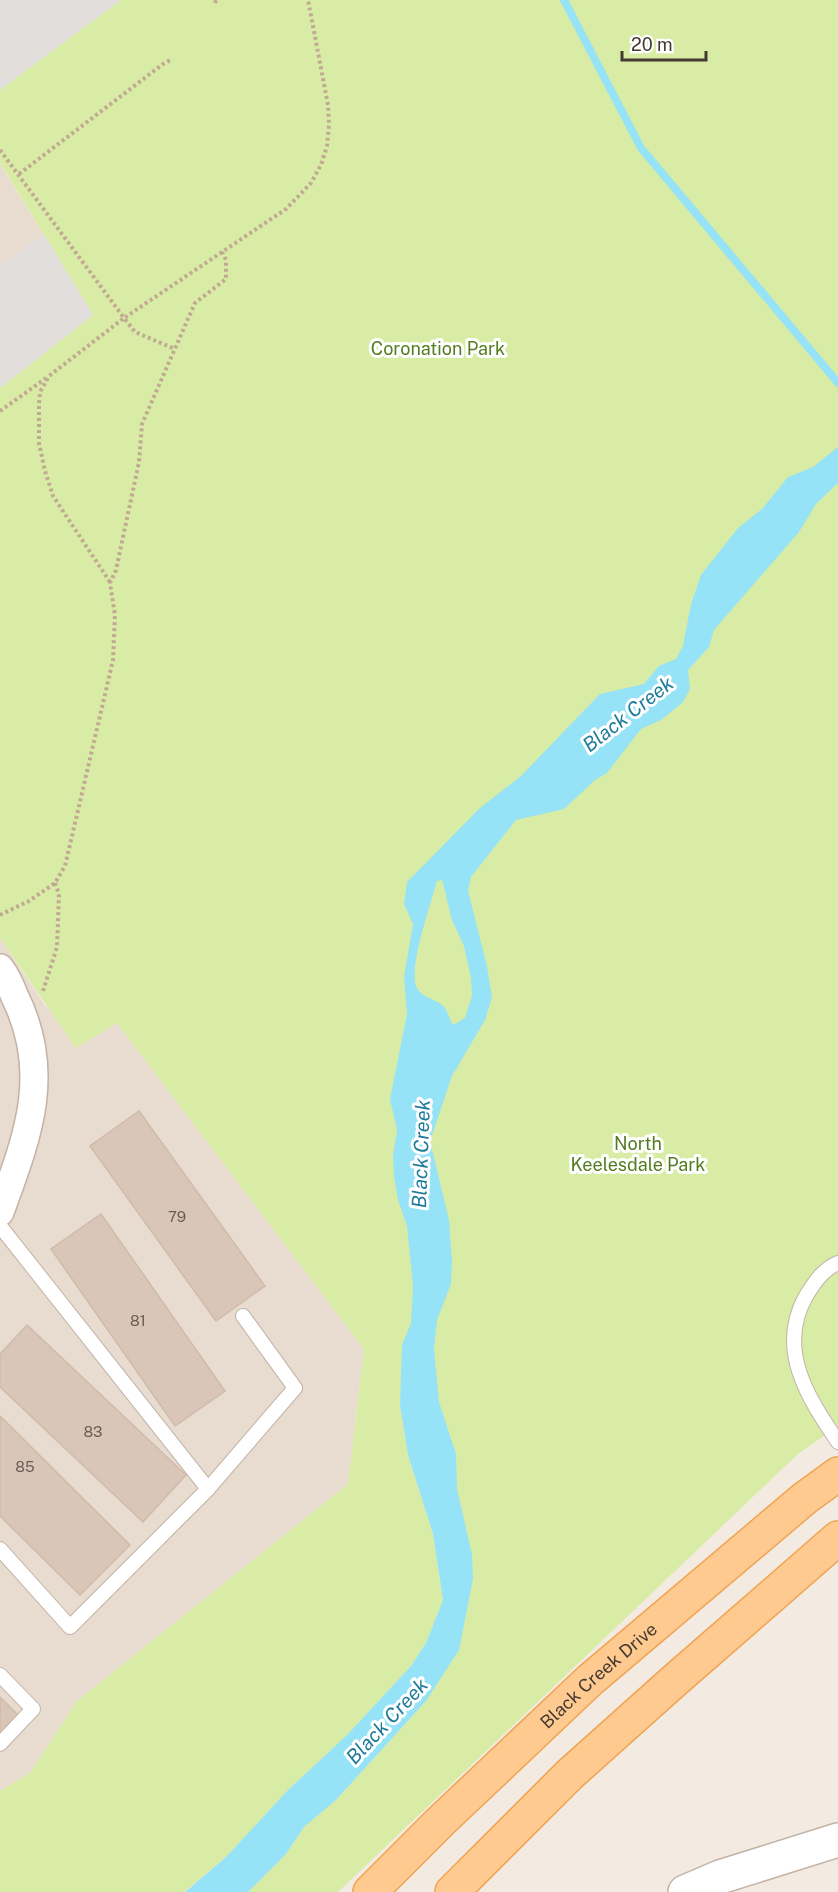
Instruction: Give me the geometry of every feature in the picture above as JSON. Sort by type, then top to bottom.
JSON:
[{"type":"main road","name":"Black Creek Drive","points":[[370,1892],[440,1822],[590,1680],[805,1498],[838,1474]]},
{"type":"main road","points":[[452,1892],[569,1775],[838,1538]]},
{"type":"street","points":[[0,968],[23,1012],[31,1042],[34,1099],[29,1128],[0,1212]]},
{"type":"street","points":[[685,1892],[720,1877],[838,1840]]},
{"type":"lane","points":[[0,1226],[208,1489]]},
{"type":"lane","points":[[838,1263],[815,1281],[802,1304],[794,1327],[794,1343],[800,1374],[809,1397],[838,1442]]},
{"type":"lane","points":[[0,1549],[70,1627],[208,1489],[295,1388],[243,1316]]},
{"type":"lane","points":[[0,1675],[33,1709],[0,1744]]},
{"type":"path","points":[[0,411],[124,318],[286,209],[311,183],[321,165],[327,146],[329,125],[328,105],[308,0]]},
{"type":"path","points":[[19,174],[172,59]]},
{"type":"path","points":[[0,150],[135,332],[175,349]]},
{"type":"path","points":[[110,583],[116,570],[138,468],[142,424],[195,303],[226,279],[228,269],[222,252]]},
{"type":"path","points":[[0,915],[29,901],[55,883],[65,866],[113,660],[115,615],[110,583],[59,508],[45,471],[39,443],[39,403],[40,392],[49,376]]},
{"type":"path","points":[[40,996],[44,990],[57,947],[59,894],[55,883]]},
{"type":"shaded area","points":[[0,0],[121,0],[0,90]]},
{"type":"shaded area","points":[[0,164],[93,315],[0,388]]},
{"type":"shaded area","points":[[44,234],[93,315],[0,388],[0,265]]},
{"type":"shaded area","points":[[0,938],[46,1007],[117,1023],[364,1348],[348,1484],[77,1701],[30,1773],[0,1791]]},
{"type":"green space","name":"Coronation Park","points":[[0,0],[838,0],[838,1426],[798,1454],[338,1892],[248,1892],[286,1854],[304,1827],[336,1800],[426,1701],[473,1579],[401,1393],[400,1405],[408,1455],[433,1534],[443,1600],[426,1643],[411,1666],[347,1735],[287,1791],[226,1857],[184,1892],[0,1892],[0,1791],[30,1773],[77,1701],[348,1484],[364,1349],[117,1023],[76,1048],[0,938],[0,388],[93,315],[0,163]]},
{"type":"water","name":"Black Creek","points":[[838,447],[838,483],[816,504],[799,532],[714,630],[709,647],[688,670],[690,689],[683,702],[661,720],[641,729],[607,773],[595,780],[564,809],[516,820],[471,877],[468,891],[487,966],[492,998],[485,1020],[452,1076],[430,1141],[449,1220],[452,1261],[451,1284],[437,1320],[434,1349],[439,1402],[456,1454],[457,1489],[472,1554],[473,1579],[459,1650],[426,1701],[336,1800],[304,1827],[286,1854],[248,1892],[185,1892],[226,1857],[287,1791],[347,1735],[411,1666],[426,1643],[443,1600],[433,1534],[408,1455],[400,1405],[402,1345],[411,1323],[413,1286],[407,1226],[398,1200],[394,1176],[393,1156],[397,1130],[390,1099],[407,1014],[404,977],[413,924],[404,904],[407,882],[480,808],[521,776],[600,694],[644,684],[659,666],[676,659],[683,646],[691,604],[701,575],[738,528],[762,509],[788,477],[813,467]],"holes":[[[442,880],[452,920],[464,946],[471,978],[472,996],[465,1018],[453,1025],[442,1005],[424,995],[416,986],[415,964],[437,881]]]},
{"type":"building","points":[[139,1111],[265,1286],[216,1321],[90,1146]]},
{"type":"building","points":[[101,1214],[225,1391],[175,1426],[51,1249]]},
{"type":"building","points":[[27,1325],[186,1475],[143,1522],[0,1387],[0,1354]]},
{"type":"building","points":[[0,1416],[130,1545],[80,1595],[0,1516]]},
{"type":"building","points":[[0,1697],[19,1716],[0,1735]]},
{"type":"waterway","points":[[564,0],[641,148],[838,383]]},
{"type":"park label","name":"North Keelesdale Park","points":[[638,1153]]}]
